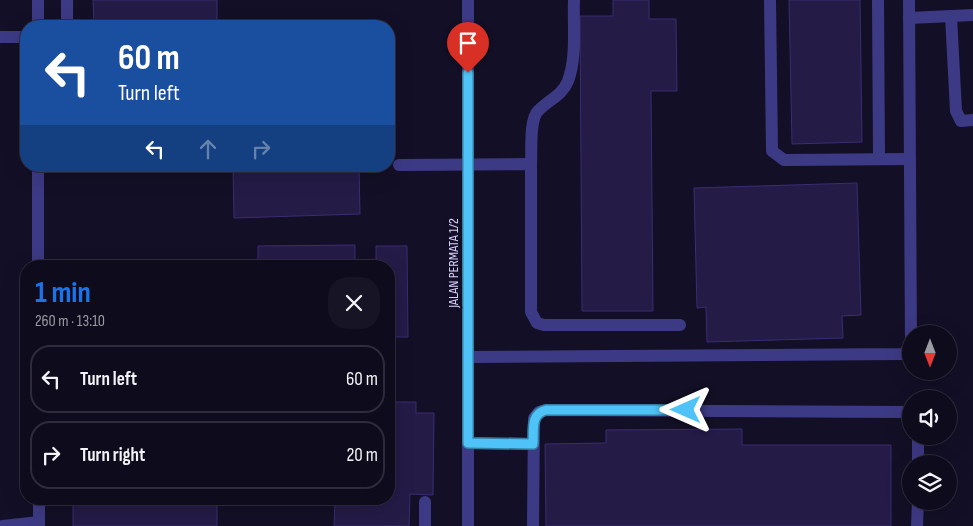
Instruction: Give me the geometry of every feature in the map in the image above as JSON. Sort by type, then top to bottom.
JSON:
[{"type":"street","points":[[38,0],[38,20]]},
{"type":"street","points":[[67,0],[67,20]]},
{"type":"street","name":"JALAN PERMATA 1/2","points":[[468,0],[468,526]]},
{"type":"street","points":[[574,0],[571,66],[567,83],[559,95],[537,112],[533,120],[531,164],[531,312],[537,323],[544,325],[680,325]]},
{"type":"street","points":[[770,0],[772,151],[784,160],[910,159]]},
{"type":"street","points":[[878,0],[879,159]]},
{"type":"street","points":[[468,358],[903,354],[911,346],[909,0]]},
{"type":"street","points":[[909,18],[973,15]]},
{"type":"street","points":[[951,16],[956,111],[961,121],[973,120]]},
{"type":"street","points":[[0,37],[20,37]]},
{"type":"street","points":[[398,164],[531,164]]},
{"type":"street","points":[[38,172],[38,260]]},
{"type":"street","points":[[533,526],[534,418],[539,412],[546,410],[902,412]]},
{"type":"street","points":[[468,443],[533,444]]},
{"type":"street","points":[[425,502],[425,526]]},
{"type":"street","points":[[4,526],[39,524],[39,505]]},
{"type":"street","points":[[917,526],[918,510]]},
{"type":"building","points":[[93,0],[217,0],[217,20],[94,20]]},
{"type":"building","points":[[613,0],[649,0],[649,19],[676,19],[677,91],[651,91],[653,311],[582,311],[580,16],[613,16]]},
{"type":"building","points":[[789,0],[860,0],[862,142],[792,144]]},
{"type":"building","points":[[233,172],[359,172],[360,214],[234,218]]},
{"type":"building","points":[[857,183],[861,315],[842,316],[843,338],[707,342],[706,307],[697,308],[694,188]]},
{"type":"building","points":[[355,245],[355,260],[258,260],[258,246]]},
{"type":"building","points":[[376,246],[407,246],[408,337],[395,337],[395,260],[376,260]]},
{"type":"building","points":[[395,402],[416,402],[416,413],[434,413],[433,495],[410,494],[409,526],[334,526],[335,505],[395,505]]},
{"type":"building","points":[[742,429],[742,445],[891,445],[891,526],[546,526],[545,444],[606,443],[606,430]]},
{"type":"building","points":[[73,505],[217,505],[217,526],[73,526]]},
{"type":"route","points":[[468,73],[468,443],[533,444],[534,418],[539,412],[546,410],[686,410]]}]
